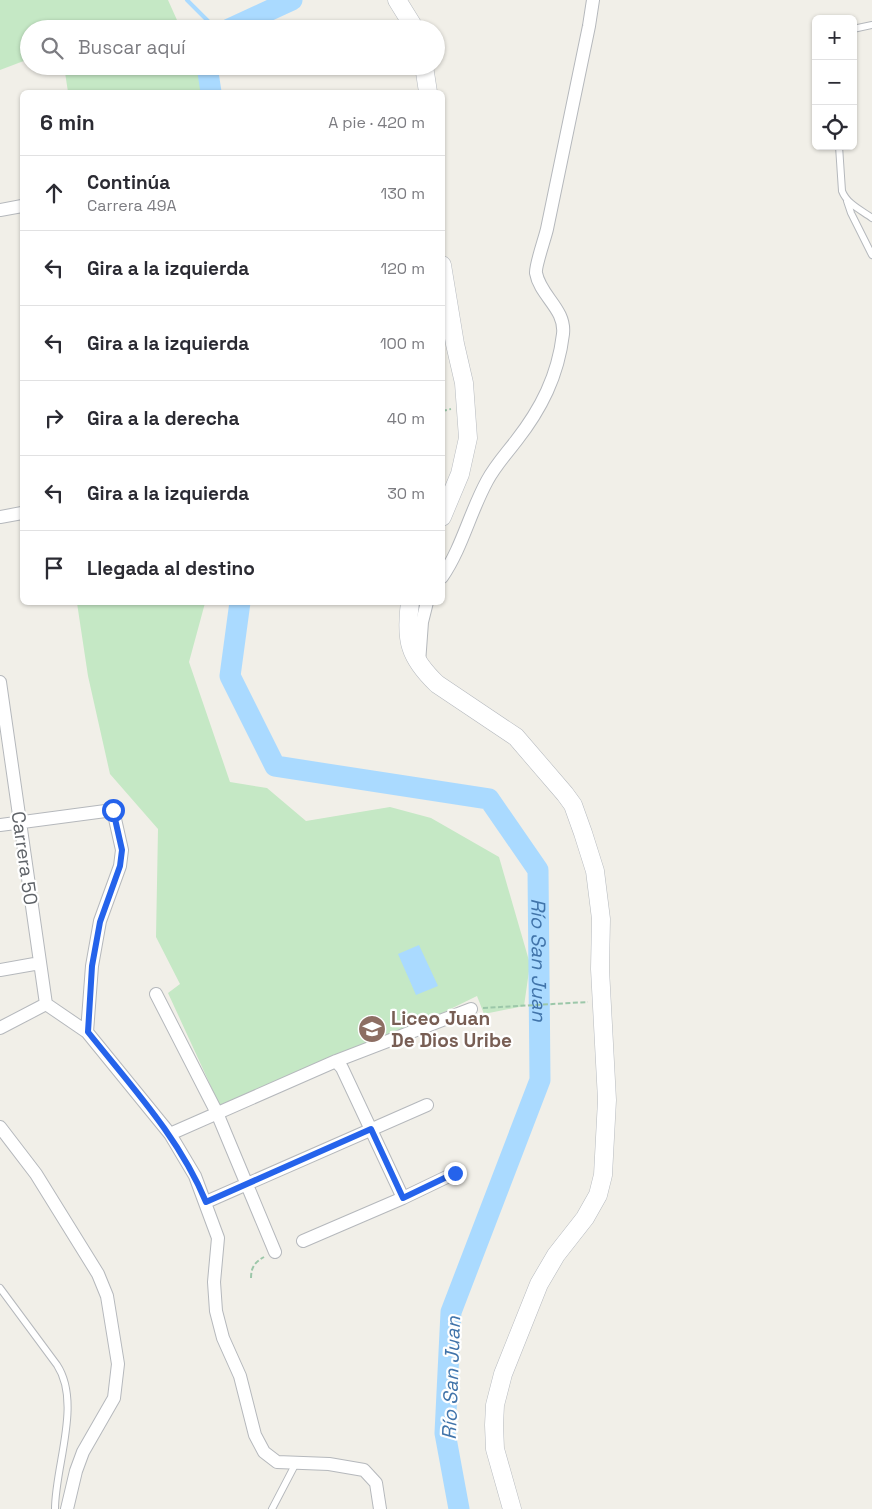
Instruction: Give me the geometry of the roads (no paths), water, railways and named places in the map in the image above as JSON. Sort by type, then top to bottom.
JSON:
[{"type":"main road","points":[[398,0],[410,20]]},
{"type":"main road","points":[[425,75],[428,90]]},
{"type":"main road","points":[[445,283],[455,344],[464,383],[468,438],[460,474],[445,510]]},
{"type":"main road","points":[[410,605],[407,624],[411,650],[427,675],[437,684],[516,737],[565,794],[572,805],[583,832],[595,871],[602,919],[600,969],[607,1100],[604,1175],[598,1195],[584,1218],[556,1255],[539,1284],[503,1374],[495,1405],[494,1426],[496,1450],[512,1509]]},
{"type":"street","points":[[445,573],[453,562],[460,540],[494,468],[538,412],[555,370],[563,333],[561,319],[557,309],[539,283],[536,266],[548,229],[590,26],[593,0]]},
{"type":"street","points":[[0,210],[20,206]]},
{"type":"street","points":[[0,517],[20,513]]},
{"type":"street","points":[[419,663],[422,622],[427,605]]},
{"type":"street","name":"Carrera 50","points":[[0,682],[46,1004]]},
{"type":"street","points":[[0,825],[113,810],[122,850],[120,866],[100,922],[92,966],[88,1032]]},
{"type":"street","points":[[0,970],[40,963]]},
{"type":"street","points":[[156,994],[218,1113],[275,1252]]},
{"type":"street","points":[[0,1028],[46,1004],[88,1032],[170,1134],[195,1176],[218,1238],[214,1282],[216,1311],[223,1338],[240,1376],[255,1435],[264,1452],[277,1462],[329,1464],[364,1470],[376,1483],[380,1509]]},
{"type":"street","points":[[170,1134],[336,1062],[471,1009]]},
{"type":"street","points":[[336,1062],[342,1068],[403,1198]]},
{"type":"street","points":[[206,1202],[427,1104]]},
{"type":"street","points":[[0,1127],[36,1174],[98,1274],[107,1296],[118,1364],[114,1398],[83,1452],[76,1471],[67,1509]]},
{"type":"street","points":[[303,1241],[403,1198],[455,1173]]},
{"type":"lane","points":[[857,28],[872,25]]},
{"type":"lane","points":[[839,150],[842,191],[847,200],[850,214],[872,255]]},
{"type":"lane","points":[[847,200],[872,218]]},
{"type":"lane","points":[[0,1288],[60,1370],[66,1384],[68,1407],[55,1509]]},
{"type":"lane","points":[[272,1509],[296,1463]]},
{"type":"water","points":[[419,945],[438,986],[416,995],[398,954]]},
{"type":"waterway","points":[[187,0],[207,20]]},
{"type":"waterway","name":"Río San Juan","points":[[249,20],[292,0]]},
{"type":"waterway","name":"Río San Juan","points":[[208,75],[211,90]]},
{"type":"waterway","name":"Río San Juan","points":[[240,605],[230,676],[275,766],[489,799],[538,870],[540,1080],[451,1312],[445,1433],[459,1509]]},
{"type":"place","name":"Liceo Juan De Dios Uribe","points":[[372,1029]]}]
